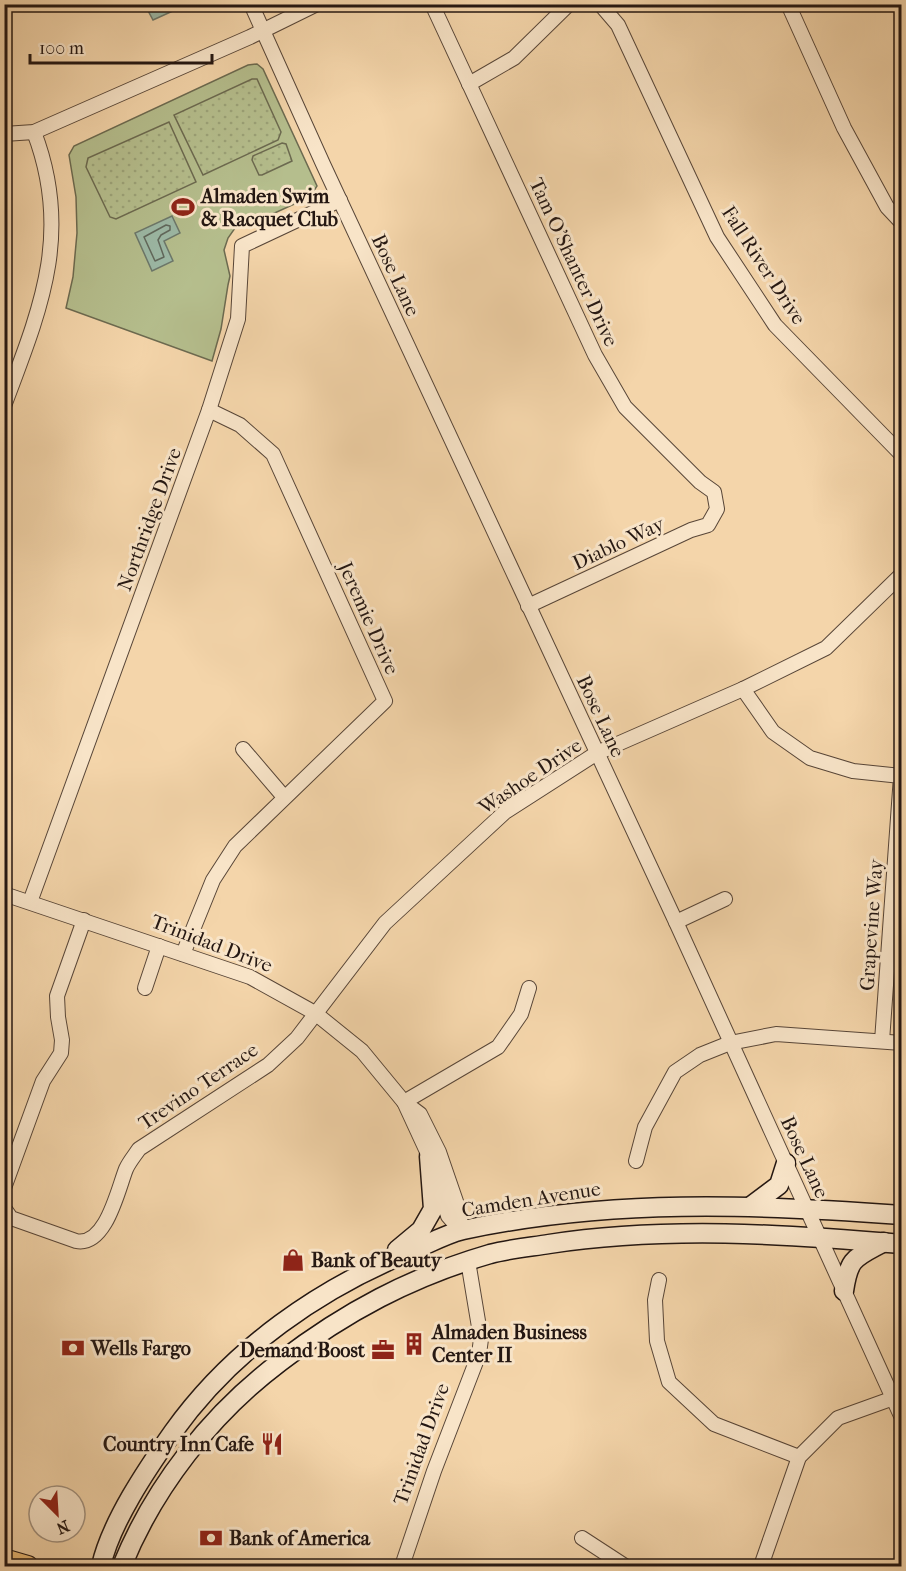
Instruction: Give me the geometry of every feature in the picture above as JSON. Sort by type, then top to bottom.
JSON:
[{"type":"main road","points":[[382,1263],[421,1230],[433,1209],[429,1156]]},
{"type":"main road","points":[[751,1206],[779,1185],[786,1163]]},
{"type":"main road","name":"Camden Avenue","points":[[101,1566],[113,1533],[145,1474],[191,1407],[207,1389],[256,1343],[303,1308],[347,1280],[382,1263],[461,1231],[528,1219],[601,1210],[706,1205],[807,1208],[902,1215]]},
{"type":"main road","name":"Trinidad Drive","points":[[461,1231],[468,1261]]},
{"type":"main road","points":[[122,1566],[144,1520],[162,1490],[194,1446],[246,1389],[338,1320],[382,1296],[440,1270],[493,1253],[606,1237],[753,1233],[893,1243]]},
{"type":"main road","points":[[844,1291],[847,1270],[851,1262],[893,1243]]},
{"type":"main road","points":[[4,1558],[28,1566]]},
{"type":"street","name":"Bose Lane","points":[[251,4],[676,922],[844,1291],[897,1396],[902,1418]]},
{"type":"street","points":[[4,134],[34,132],[264,31],[317,4]]},
{"type":"street","name":"Tam O'Shanter Drive","points":[[432,4],[595,355],[625,407],[700,482],[714,492],[717,509]]},
{"type":"street","points":[[469,84],[514,58],[569,4]]},
{"type":"street","name":"Fall River Drive","points":[[600,4],[618,25],[717,237],[775,325],[902,455]]},
{"type":"street","points":[[788,4],[844,128],[887,207],[902,223]]},
{"type":"street","points":[[4,405],[38,312],[47,281],[52,246],[52,210],[48,179],[41,149],[34,132]]},
{"type":"street","name":"Northridge Drive","points":[[30,902],[209,410],[238,319],[242,246],[340,200]]},
{"type":"street","name":"Jeremie Drive","points":[[183,954],[213,880],[235,846],[385,701],[273,454],[240,425],[209,410]]},
{"type":"street","name":"Diablo Way","points":[[528,606],[691,530],[708,525],[717,509]]},
{"type":"street","name":"Washoe Drive","points":[[315,1013],[385,923],[505,812],[597,753],[742,689],[826,648],[902,574]]},
{"type":"street","points":[[742,689],[773,732],[810,759],[853,771],[902,776]]},
{"type":"street","points":[[243,749],[285,797]]},
{"type":"street","name":"Grapevine Way","points":[[882,1041],[902,776]]},
{"type":"street","name":"Trinidad Drive","points":[[4,894],[250,977],[315,1013],[362,1051],[404,1102],[420,1114],[439,1152],[460,1213],[461,1231]]},
{"type":"street","points":[[676,922],[725,899]]},
{"type":"street","points":[[4,1188],[43,1081],[61,1053],[62,1040],[57,996],[84,920]]},
{"type":"street","points":[[145,987],[159,946]]},
{"type":"street","points":[[404,1102],[498,1047],[521,1014],[529,988]]},
{"type":"street","name":"Trevino Terrace","points":[[4,1208],[11,1218],[76,1241],[82,1242],[92,1238],[103,1228],[128,1166],[140,1149],[268,1065],[297,1038],[315,1013]]},
{"type":"street","points":[[636,1161],[645,1127],[675,1072],[700,1055],[730,1043],[776,1034],[902,1042]]},
{"type":"street","name":"Trinidad Drive","points":[[404,1102],[429,1156],[448,1216],[461,1231]]},
{"type":"street","name":"Trinidad Drive","points":[[402,1566],[434,1471],[479,1354],[481,1339],[468,1261]]},
{"type":"street","points":[[659,1280],[656,1300],[657,1341],[669,1382],[714,1424],[799,1457]]},
{"type":"street","points":[[761,1566],[799,1457],[838,1418],[897,1396]]},
{"type":"street","points":[[582,1538],[626,1566]]},
{"type":"green space","name":"Almaden Swim & Racquet Club","points":[[257,64],[263,69],[317,186],[310,197],[268,216],[249,220],[235,228],[228,238],[224,250],[230,276],[221,329],[212,361],[66,308],[73,277],[77,233],[76,197],[69,155],[74,146],[248,65]]},
{"type":"green space","points":[[252,79],[257,79],[281,132],[278,140],[203,175],[174,115]]},
{"type":"green space","points":[[169,122],[196,182],[116,219],[110,217],[86,167],[88,158]]},
{"type":"green space","points":[[282,143],[286,144],[292,161],[259,175],[252,160],[253,156]]},
{"type":"water","points":[[145,5],[186,5],[153,20]]},
{"type":"water","points":[[172,216],[180,233],[164,241],[173,261],[152,271],[135,233]]},
{"type":"place","name":"Almaden Swim & Racquet Club","points":[[183,207]]},
{"type":"place","name":"Bank of Beauty","points":[[293,1260]]},
{"type":"place","name":"Almaden Business Center II","points":[[414,1344]]},
{"type":"place","name":"Wells Fargo","points":[[73,1348]]},
{"type":"place","name":"Demand Boost","points":[[383,1350]]},
{"type":"place","name":"Country Inn Cafe","points":[[272,1444]]},
{"type":"place","name":"Bank of America","points":[[211,1538]]}]
